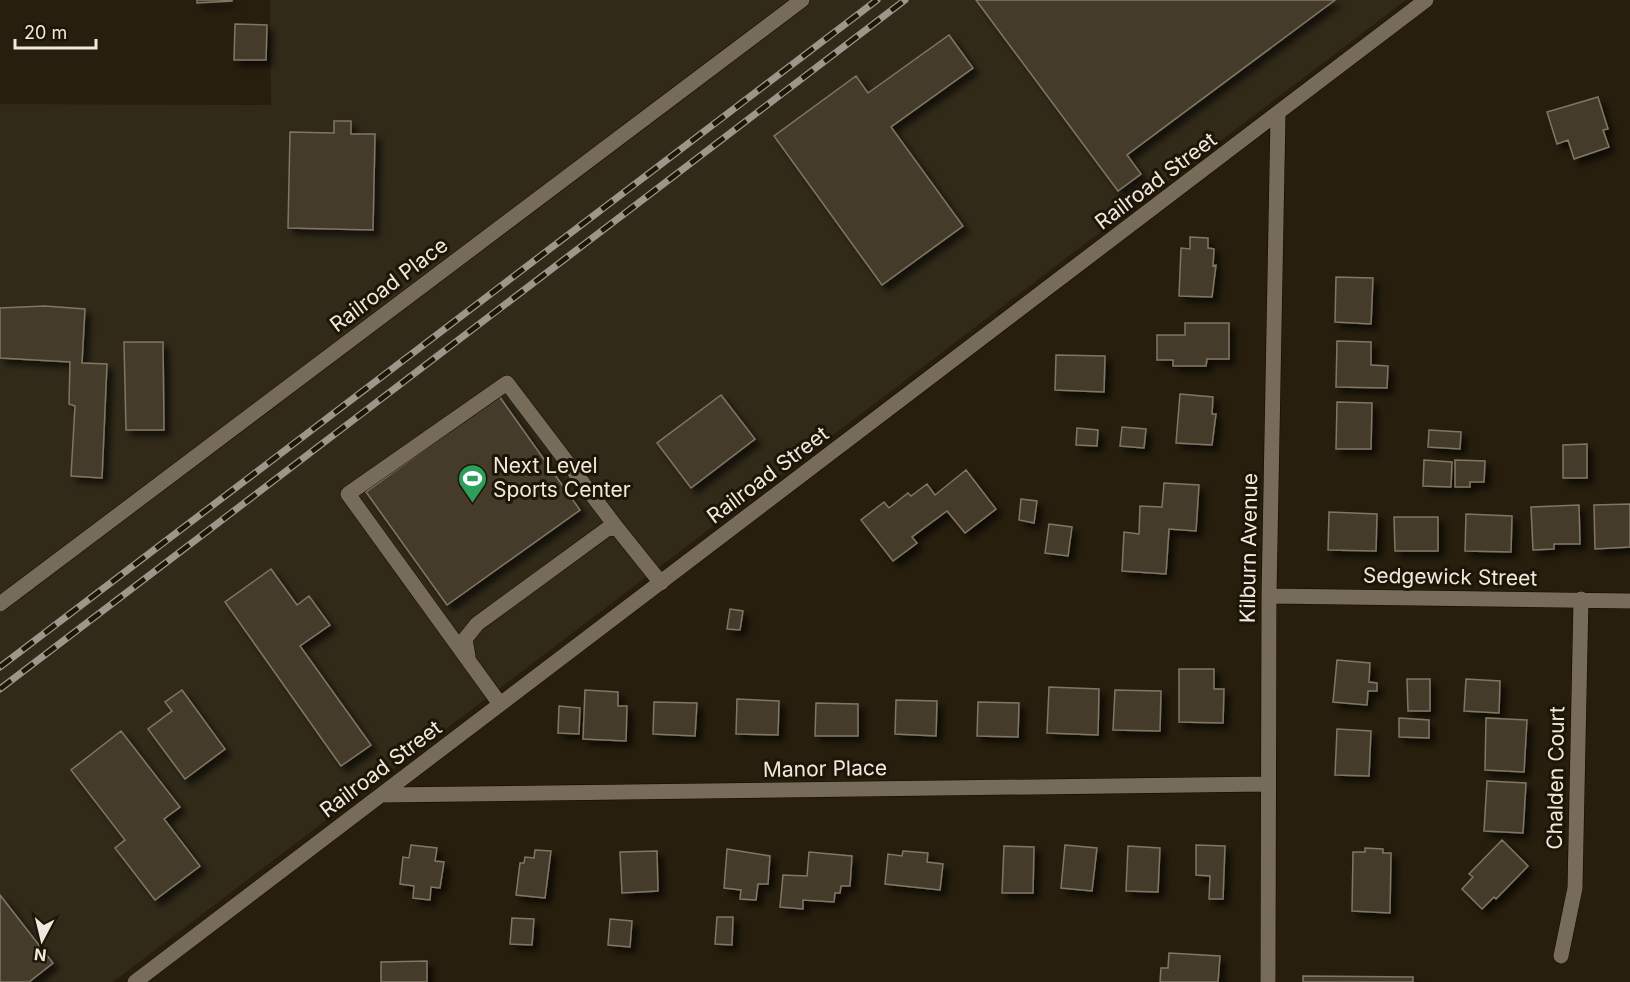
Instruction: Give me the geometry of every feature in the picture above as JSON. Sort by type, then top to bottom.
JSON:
[{"type":"street","name":"Railroad Place","points":[[0,604],[802,0]]},
{"type":"street","name":"Railroad Street","points":[[135,982],[1278,115],[1426,0]]},
{"type":"street","name":"Kilburn Avenue","points":[[1268,982],[1269,596],[1278,115]]},
{"type":"street","points":[[500,704],[469,658],[348,495],[507,382],[661,583]]},
{"type":"street","points":[[469,658],[465,639],[477,624],[607,529],[621,532]]},
{"type":"street","name":"Sedgewick Street","points":[[1269,596],[1630,601]]},
{"type":"street","name":"Chalden Court","points":[[1561,956],[1575,888],[1581,599]]},
{"type":"street","name":"Manor Place","points":[[382,795],[1268,784]]},
{"type":"shaded area","points":[[270,0],[1406,0],[113,982],[0,982],[0,104],[271,105]]},
{"type":"building","points":[[197,0],[232,0],[232,1],[197,3]]},
{"type":"building","points":[[976,0],[1335,0],[1127,155],[1141,174],[1118,191]]},
{"type":"building","points":[[235,24],[267,25],[266,60],[234,60]]},
{"type":"building","points":[[949,35],[973,68],[891,127],[963,226],[882,285],[774,136],[856,76],[868,93]]},
{"type":"building","points":[[1598,97],[1608,129],[1603,130],[1609,147],[1574,159],[1568,140],[1557,144],[1547,112]]},
{"type":"building","points":[[334,121],[351,121],[351,134],[375,134],[373,230],[288,228],[290,132],[334,133]]},
{"type":"building","points":[[1190,237],[1208,238],[1208,248],[1214,249],[1213,266],[1216,265],[1212,297],[1179,296],[1181,248],[1190,249]]},
{"type":"building","points":[[1336,277],[1373,278],[1371,324],[1335,322]]},
{"type":"building","points":[[45,306],[85,309],[82,363],[107,364],[102,478],[71,476],[75,406],[69,404],[70,362],[0,358],[0,308]]},
{"type":"building","points":[[1185,323],[1229,323],[1229,359],[1207,359],[1206,366],[1173,366],[1173,360],[1157,360],[1157,335],[1185,335]]},
{"type":"building","points":[[1337,341],[1371,342],[1371,365],[1388,366],[1387,388],[1336,387]]},
{"type":"building","points":[[124,342],[163,342],[164,430],[126,430]]},
{"type":"building","points":[[1056,355],[1105,356],[1104,392],[1055,390]]},
{"type":"building","points":[[1180,394],[1213,397],[1212,414],[1216,414],[1212,445],[1176,443]]},
{"type":"building","points":[[721,395],[755,439],[691,488],[657,443]]},
{"type":"building","points":[[499,396],[580,510],[447,605],[366,492]]},
{"type":"building","points":[[1337,402],[1372,403],[1371,449],[1336,449]]},
{"type":"building","points":[[1122,427],[1146,429],[1144,448],[1120,446]]},
{"type":"building","points":[[1077,428],[1098,430],[1097,446],[1076,445]]},
{"type":"building","points":[[1429,430],[1461,432],[1460,449],[1428,447]]},
{"type":"building","points":[[1587,444],[1587,478],[1563,478],[1563,445]]},
{"type":"building","points":[[1424,460],[1452,462],[1451,487],[1423,486]]},
{"type":"building","points":[[1455,460],[1485,461],[1484,482],[1470,482],[1470,487],[1455,487]]},
{"type":"building","points":[[966,470],[996,509],[965,533],[947,511],[912,537],[917,543],[893,561],[861,520],[884,502],[889,508],[908,493],[911,496],[927,484],[935,495]]},
{"type":"building","points":[[1164,483],[1199,485],[1196,531],[1169,529],[1166,574],[1122,571],[1124,532],[1139,534],[1140,506],[1162,507]]},
{"type":"building","points":[[1021,499],[1037,501],[1034,523],[1019,520]]},
{"type":"building","points":[[1630,504],[1630,547],[1595,549],[1594,505]]},
{"type":"building","points":[[1579,505],[1580,544],[1554,544],[1554,549],[1533,550],[1531,507]]},
{"type":"building","points":[[1329,512],[1377,514],[1376,551],[1328,550]]},
{"type":"building","points":[[1466,514],[1512,516],[1511,552],[1465,551]]},
{"type":"building","points":[[1394,517],[1438,517],[1438,551],[1395,551]]},
{"type":"building","points":[[1049,524],[1072,527],[1068,556],[1045,553]]},
{"type":"building","points":[[271,569],[297,605],[309,596],[330,625],[300,646],[371,745],[341,766],[225,602]]},
{"type":"building","points":[[730,609],[743,611],[740,630],[727,629]]},
{"type":"building","points":[[1337,660],[1370,663],[1369,682],[1377,683],[1377,691],[1368,691],[1367,705],[1333,702]]},
{"type":"building","points":[[1179,669],[1214,669],[1214,689],[1224,689],[1223,723],[1179,722]]},
{"type":"building","points":[[1407,679],[1430,679],[1430,711],[1408,711]]},
{"type":"building","points":[[1466,679],[1500,681],[1499,713],[1464,711]]},
{"type":"building","points":[[1049,687],[1099,689],[1098,735],[1047,733]]},
{"type":"building","points":[[182,690],[225,749],[185,779],[148,729],[172,711],[165,702]]},
{"type":"building","points":[[585,690],[618,692],[618,706],[627,706],[626,741],[583,739]]},
{"type":"building","points":[[1115,690],[1161,691],[1160,731],[1113,730]]},
{"type":"building","points":[[737,699],[779,701],[778,735],[736,734]]},
{"type":"building","points":[[896,700],[937,701],[936,736],[895,734]]},
{"type":"building","points":[[654,702],[697,703],[695,736],[653,734]]},
{"type":"building","points":[[978,702],[1019,703],[1018,737],[977,736]]},
{"type":"building","points":[[816,703],[858,704],[858,736],[815,736]]},
{"type":"building","points":[[559,706],[580,708],[579,734],[558,733]]},
{"type":"building","points":[[1399,718],[1429,720],[1429,738],[1399,737]]},
{"type":"building","points":[[1486,718],[1527,720],[1524,772],[1485,770]]},
{"type":"building","points":[[1337,729],[1371,731],[1369,776],[1335,775]]},
{"type":"building","points":[[121,731],[180,807],[164,819],[200,866],[155,900],[115,848],[125,840],[71,770]]},
{"type":"building","points":[[1487,781],[1526,783],[1523,833],[1484,831]]},
{"type":"building","points":[[1502,840],[1528,866],[1496,899],[1494,897],[1482,909],[1462,889],[1473,877],[1469,874]]},
{"type":"building","points":[[411,845],[437,848],[435,861],[444,862],[440,888],[431,887],[430,900],[413,898],[414,886],[400,884],[403,857],[409,858]]},
{"type":"building","points":[[1065,845],[1097,848],[1092,891],[1061,888]]},
{"type":"building","points":[[1196,845],[1225,846],[1223,899],[1209,899],[1210,876],[1196,875]]},
{"type":"building","points":[[1004,846],[1034,847],[1033,893],[1002,893]]},
{"type":"building","points":[[1128,846],[1160,848],[1158,892],[1126,891]]},
{"type":"building","points":[[1365,848],[1383,849],[1383,853],[1391,853],[1390,913],[1352,911],[1353,852],[1365,852]]},
{"type":"building","points":[[727,849],[770,856],[768,884],[758,884],[756,900],[740,899],[741,890],[724,888]]},
{"type":"building","points":[[535,850],[551,851],[545,898],[516,895],[520,863],[524,863],[525,857],[534,858]]},
{"type":"building","points":[[657,851],[658,891],[622,893],[620,852]]},
{"type":"building","points":[[903,851],[928,853],[927,862],[943,864],[940,890],[885,884],[888,854],[902,856]]},
{"type":"building","points":[[809,852],[852,856],[850,886],[841,886],[840,893],[835,893],[834,902],[803,900],[803,909],[780,907],[783,875],[807,876]]},
{"type":"building","points":[[0,895],[53,963],[29,982],[0,982]]},
{"type":"building","points":[[717,917],[733,917],[732,945],[715,944]]},
{"type":"building","points":[[512,918],[534,919],[532,945],[510,944]]},
{"type":"building","points":[[610,919],[632,921],[630,947],[608,945]]},
{"type":"building","points":[[1169,953],[1220,956],[1218,982],[1160,982],[1161,968],[1168,968]]},
{"type":"building","points":[[427,961],[427,982],[381,982],[381,962]]},
{"type":"building","points":[[1303,976],[1413,977],[1413,982],[1303,982]]},
{"type":"railway","points":[[0,667],[877,0]]},
{"type":"railway","points":[[0,689],[905,0]]},
{"type":"place","name":"Next Level Sports Center","points":[[472,504]]}]
